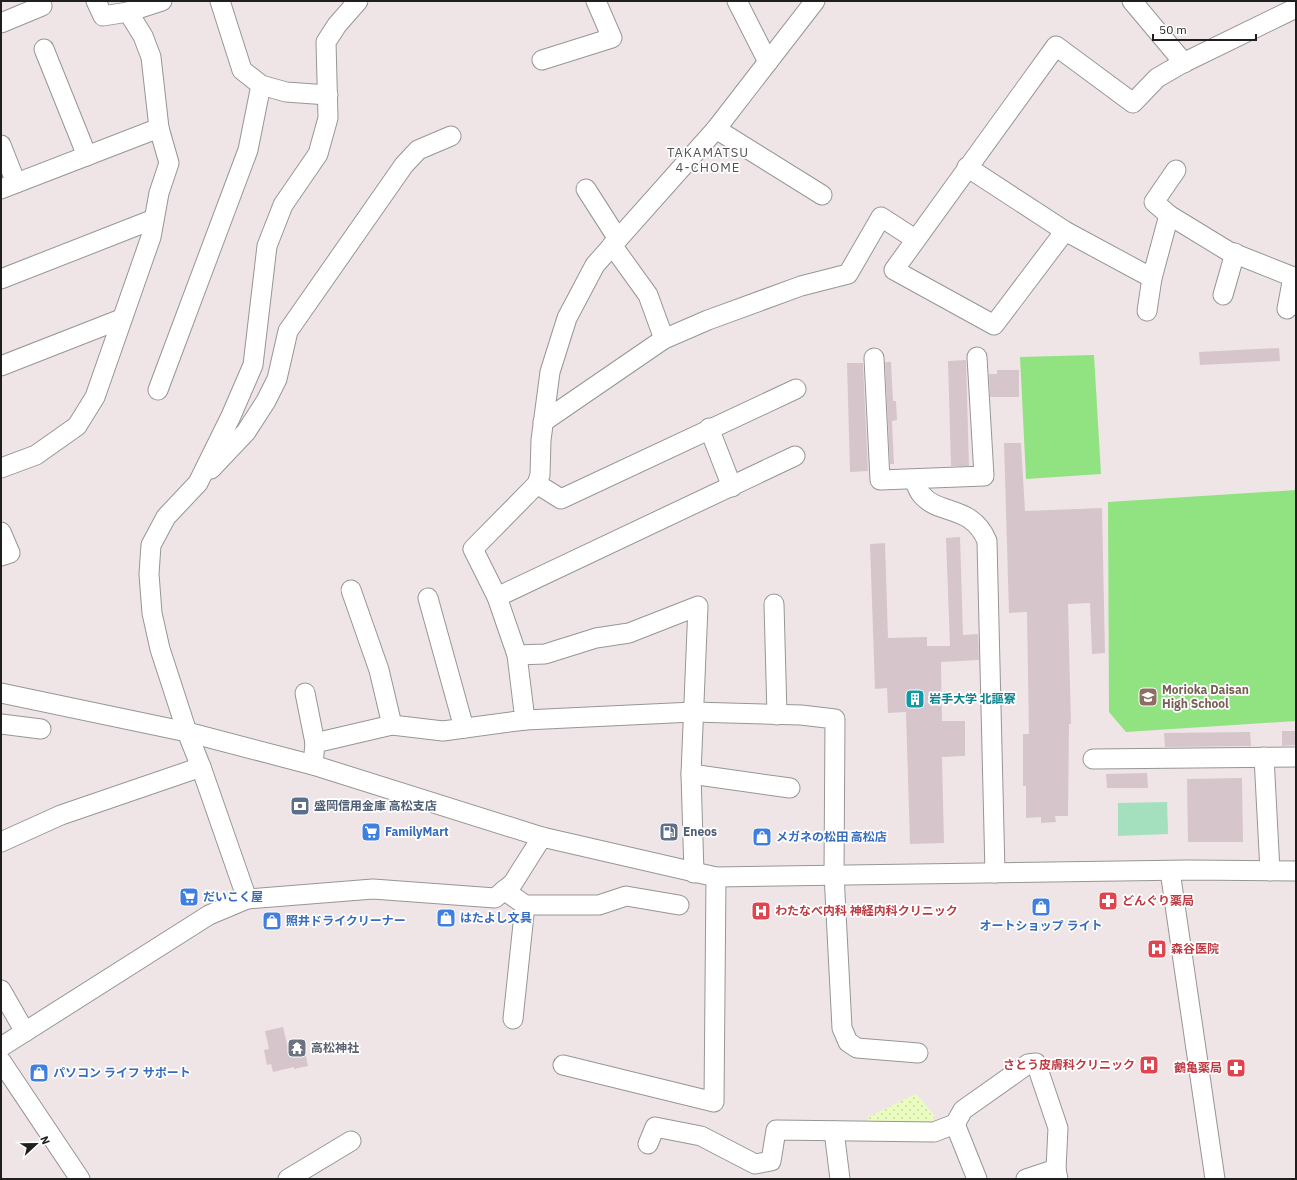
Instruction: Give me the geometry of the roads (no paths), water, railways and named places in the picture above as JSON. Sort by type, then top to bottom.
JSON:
[{"type":"street","points":[[96,1],[103,16],[128,12],[162,1]]},
{"type":"street","points":[[220,1],[242,70],[262,85],[286,92],[328,96]]},
{"type":"street","points":[[198,483],[232,416],[253,365],[267,246],[283,205],[318,154],[328,118],[326,42],[337,25],[358,1]]},
{"type":"street","points":[[542,60],[612,38],[596,1]]},
{"type":"street","points":[[737,1],[768,62]]},
{"type":"street","points":[[525,720],[516,655],[497,597],[473,549],[537,484],[540,476],[543,422],[550,372],[567,318],[594,265],[716,129],[815,1]]},
{"type":"street","points":[[1132,1],[1184,63]]},
{"type":"street","points":[[1,23],[42,6]]},
{"type":"street","points":[[1065,231],[994,325],[894,270],[967,167],[1056,46],[1133,103],[1157,78],[1184,63],[1296,8]]},
{"type":"street","points":[[1,468],[36,455],[77,426],[95,397],[121,319],[151,237],[159,193],[169,163],[159,128],[151,57],[143,36],[128,12]]},
{"type":"street","points":[[44,50],[87,156]]},
{"type":"street","points":[[158,390],[248,150],[262,85]]},
{"type":"street","points":[[1,145],[8,186],[159,128]]},
{"type":"street","points":[[716,129],[822,195]]},
{"type":"street","points":[[247,899],[201,767],[187,732],[160,649],[152,613],[148,574],[151,546],[163,523],[246,432],[266,401],[277,379],[288,331],[404,165],[418,150],[451,136]]},
{"type":"street","points":[[967,167],[1065,231],[1152,278]]},
{"type":"street","points":[[1176,170],[1154,202],[1169,215],[1235,254],[1294,277],[1287,309]]},
{"type":"street","points":[[586,189],[615,242],[648,295],[664,339]]},
{"type":"street","points":[[1146,311],[1152,278],[1169,215]]},
{"type":"street","points":[[543,422],[664,339],[708,320],[801,286],[848,274],[881,217],[915,239]]},
{"type":"street","points":[[1,279],[154,219]]},
{"type":"street","points":[[1224,295],[1235,254]]},
{"type":"street","points":[[1,366],[121,319]]},
{"type":"street","points":[[874,358],[880,480],[914,480],[984,476],[977,357]]},
{"type":"street","points":[[537,484],[561,499],[709,428],[796,389]]},
{"type":"street","points":[[709,428],[732,487]]},
{"type":"street","points":[[497,597],[795,456]]},
{"type":"street","points":[[914,480],[921,494],[932,502],[972,520],[982,531],[986,541],[995,873]]},
{"type":"street","points":[[1,532],[10,553],[1,556]]},
{"type":"street","points":[[350,590],[379,670],[392,725]]},
{"type":"street","points":[[428,598],[464,728]]},
{"type":"street","points":[[774,604],[777,715]]},
{"type":"street","points":[[516,655],[545,654],[596,638],[629,633],[698,606],[691,774],[694,873]]},
{"type":"street","points":[[1,693],[187,732],[313,765],[542,837],[716,877],[834,874],[1296,871]]},
{"type":"street","points":[[305,693],[315,743],[313,765]]},
{"type":"street","points":[[315,743],[392,725],[443,731],[525,720],[693,712],[835,719],[834,874],[842,1028],[848,1042],[857,1048],[918,1052]]},
{"type":"street","points":[[1,724],[41,730]]},
{"type":"street","points":[[1264,757],[1270,871]]},
{"type":"street","points":[[1093,759],[1296,757]]},
{"type":"street","points":[[1,842],[61,815],[201,767]]},
{"type":"street","points":[[691,774],[790,788]]},
{"type":"street","points":[[1,1047],[208,916],[247,899],[372,889],[495,898],[513,883],[542,837]]},
{"type":"street","points":[[1170,871],[1215,1179]]},
{"type":"street","points":[[562,1065],[714,1102],[716,877]]},
{"type":"street","points":[[504,890],[526,904],[600,905],[626,896],[679,905]]},
{"type":"street","points":[[513,1019],[526,904]]},
{"type":"street","points":[[1,990],[25,1032]]},
{"type":"street","points":[[1,1061],[80,1179]]},
{"type":"street","points":[[648,1144],[656,1127],[701,1136],[755,1164],[771,1160],[776,1130],[934,1132],[955,1124],[963,1110],[1028,1064],[1036,1063],[1058,1128],[1057,1174],[1026,1179]]},
{"type":"street","points":[[955,1124],[977,1179]]},
{"type":"street","points":[[834,1131],[840,1179]]},
{"type":"street","points":[[288,1179],[351,1141]]},
{"type":"place","name":"Morioka Daisan High School","points":[[1148,697]]},
{"type":"place","name":"岩手大学 北謳寮","points":[[915,699]]},
{"type":"place","name":"盛岡信用金庫 高松支店","points":[[300,806]]},
{"type":"place","name":"FamilyMart","points":[[371,832]]},
{"type":"place","name":"Eneos","points":[[669,832]]},
{"type":"place","name":"メガネの松田 高松店","points":[[762,837]]},
{"type":"place","name":"だいこく屋","points":[[189,897]]},
{"type":"place","name":"どんぐり薬局","points":[[1108,901]]},
{"type":"place","name":"オートショップ ライト","points":[[1041,907]]},
{"type":"place","name":"わたなべ内科 神経内科クリニック","points":[[761,911]]},
{"type":"place","name":"はたよし文具","points":[[446,918]]},
{"type":"place","name":"照井ドライクリーナー","points":[[272,921]]},
{"type":"place","name":"森谷医院","points":[[1157,949]]},
{"type":"place","name":"高松神社","points":[[297,1048]]},
{"type":"place","name":"さとう皮膚科クリニック","points":[[1149,1065]]},
{"type":"place","name":"鶴亀薬局","points":[[1236,1068]]},
{"type":"place","name":"パソコン ライフ サポート","points":[[39,1073]]},
{"type":"district","name":"TAKAMATSU 4-CHOME","points":[[708,160]]}]
